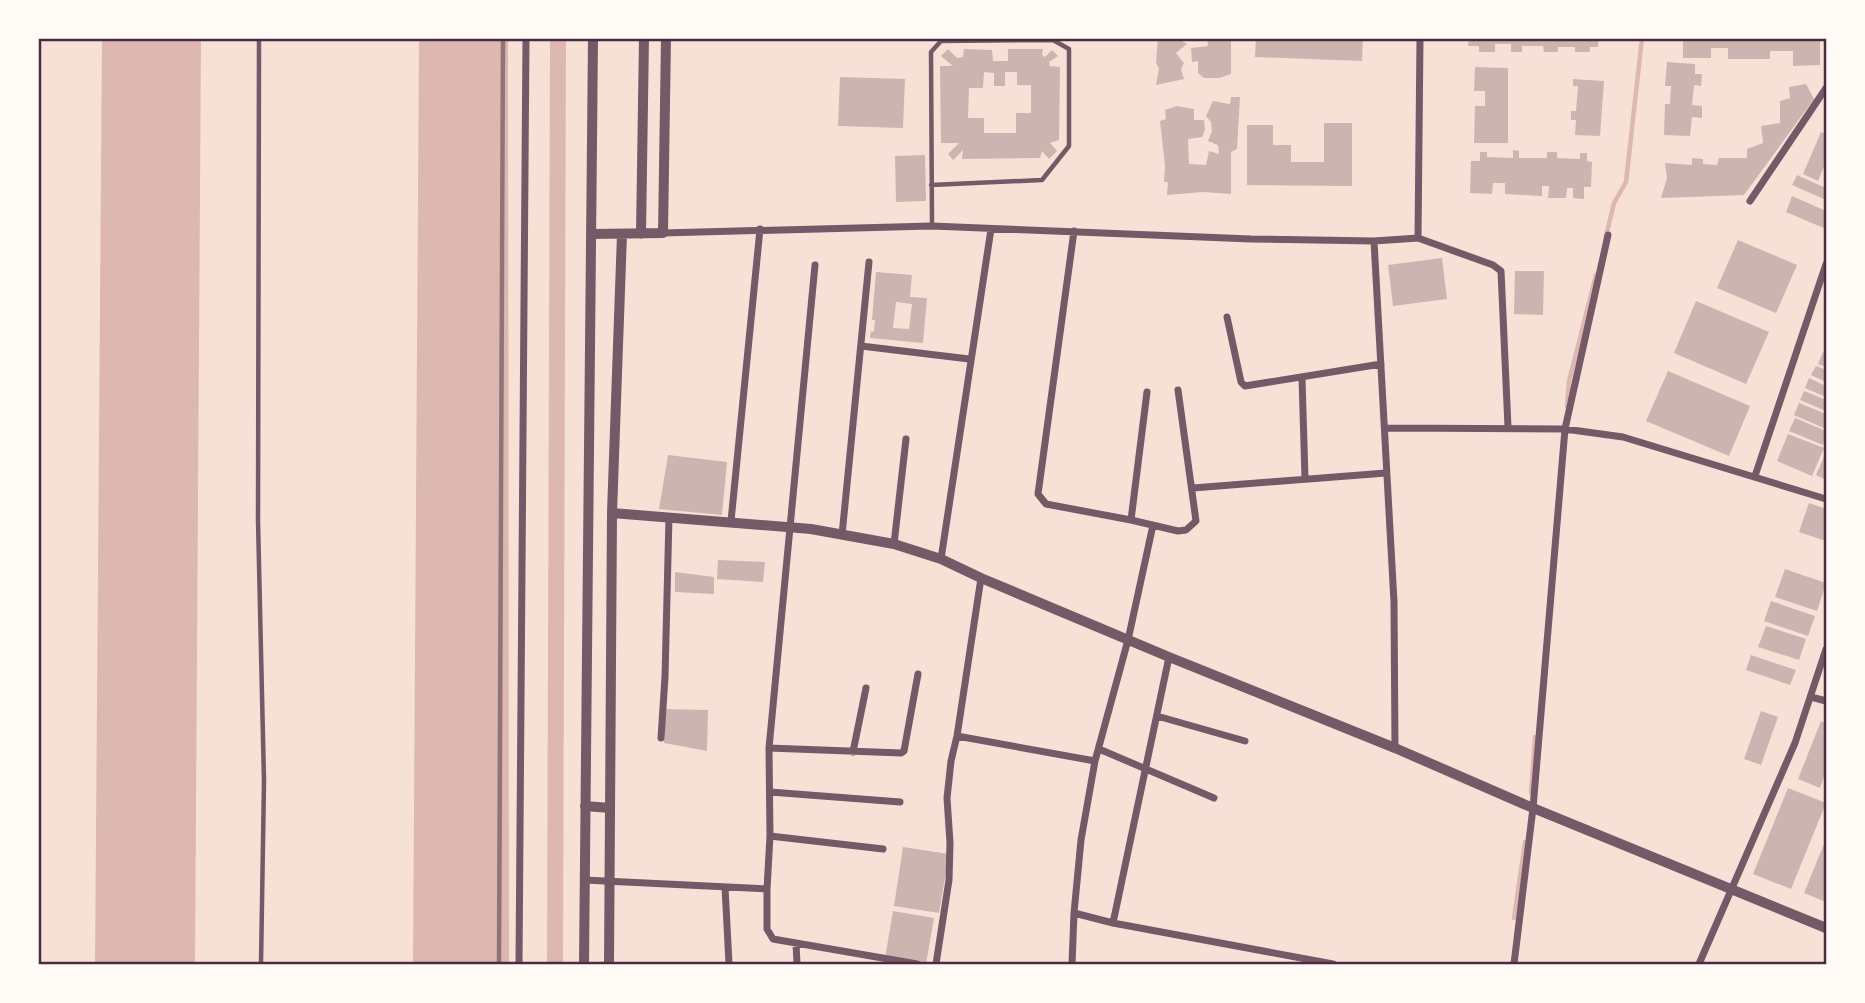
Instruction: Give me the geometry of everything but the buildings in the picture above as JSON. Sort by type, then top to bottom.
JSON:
[{"type":"street","points":[[519,964],[526,38]]},
{"type":"street","points":[[584,964],[593,38]]},
{"type":"street","points":[[641,234],[644,38]]},
{"type":"street","points":[[663,233],[666,38]]},
{"type":"street","points":[[1418,238],[1420,38]]},
{"type":"street","points":[[1750,201],[1826,88]]},
{"type":"street","points":[[592,234],[932,226],[1251,239],[1374,241],[1418,238],[1493,265],[1501,271],[1508,427]]},
{"type":"street","points":[[731,521],[760,229]]},
{"type":"street","points":[[941,559],[969,359],[991,229]]},
{"type":"street","points":[[1074,231],[1038,494],[1046,505],[1178,531],[1192,526],[1196,521],[1193,488],[1178,390]]},
{"type":"street","points":[[610,964],[612,513],[622,234]]},
{"type":"street","points":[[1514,964],[1533,808],[1566,429],[1608,235]]},
{"type":"street","points":[[1374,241],[1394,601],[1395,748]]},
{"type":"street","points":[[842,535],[869,262]]},
{"type":"street","points":[[1755,476],[1826,264]]},
{"type":"street","points":[[815,265],[769,748],[768,933],[773,939],[878,961],[917,964]]},
{"type":"street","points":[[1227,317],[1243,384],[1247,386],[1381,364]]},
{"type":"street","points":[[861,346],[969,359]]},
{"type":"street","points":[[1302,378],[1305,478]]},
{"type":"street","points":[[1132,520],[1147,393]]},
{"type":"street","points":[[1386,428],[1566,429],[1623,437],[1826,499]]},
{"type":"street","points":[[894,544],[906,439]]},
{"type":"street","points":[[1193,488],[1386,473]]},
{"type":"street","points":[[612,513],[789,527],[894,544],[941,559],[1128,640],[1826,928]]},
{"type":"street","points":[[661,738],[669,517]]},
{"type":"street","points":[[1072,964],[1081,840],[1096,761],[1128,640],[1153,525]]},
{"type":"street","points":[[936,964],[949,880],[947,798],[951,761],[981,578]]},
{"type":"street","points":[[1699,964],[1795,743],[1826,649]]},
{"type":"street","points":[[1113,923],[1169,657]]},
{"type":"street","points":[[769,748],[897,754],[904,751],[918,674]]},
{"type":"street","points":[[853,752],[866,688]]},
{"type":"street","points":[[1811,696],[1826,701]]},
{"type":"street","points":[[1157,716],[1245,741]]},
{"type":"street","points":[[957,736],[1096,761]]},
{"type":"street","points":[[1099,749],[1214,798]]},
{"type":"street","points":[[770,792],[900,802]]},
{"type":"street","points":[[585,806],[610,808]]},
{"type":"street","points":[[770,836],[883,849]]},
{"type":"street","points":[[584,880],[767,889]]},
{"type":"street","points":[[725,887],[729,964]]},
{"type":"street","points":[[1074,913],[1113,923],[1333,964]]},
{"type":"street","points":[[796,943],[797,964]]},
{"type":"lane","points":[[259,38],[258,521],[264,781],[261,964]]},
{"type":"lane","points":[[931,185],[1042,180],[1069,146],[1069,49],[1053,40],[941,41],[931,52],[931,185],[932,226]]},
{"type":"shaded area","points":[[102,39],[201,39],[195,964],[95,964]]},
{"type":"shaded area","points":[[419,39],[508,39],[509,964],[413,964]]},
{"type":"waterway","points":[[555,964],[558,38]]},
{"type":"waterway","points":[[1606,236],[1614,203],[1626,182],[1642,38]]},
{"type":"waterway","points":[[1567,406],[1569,381],[1596,275]]},
{"type":"waterway","points":[[1531,792],[1535,737]]},
{"type":"waterway","points":[[1514,918],[1525,842]]},
{"type":"railway","points":[[499,964],[503,38]]}]
